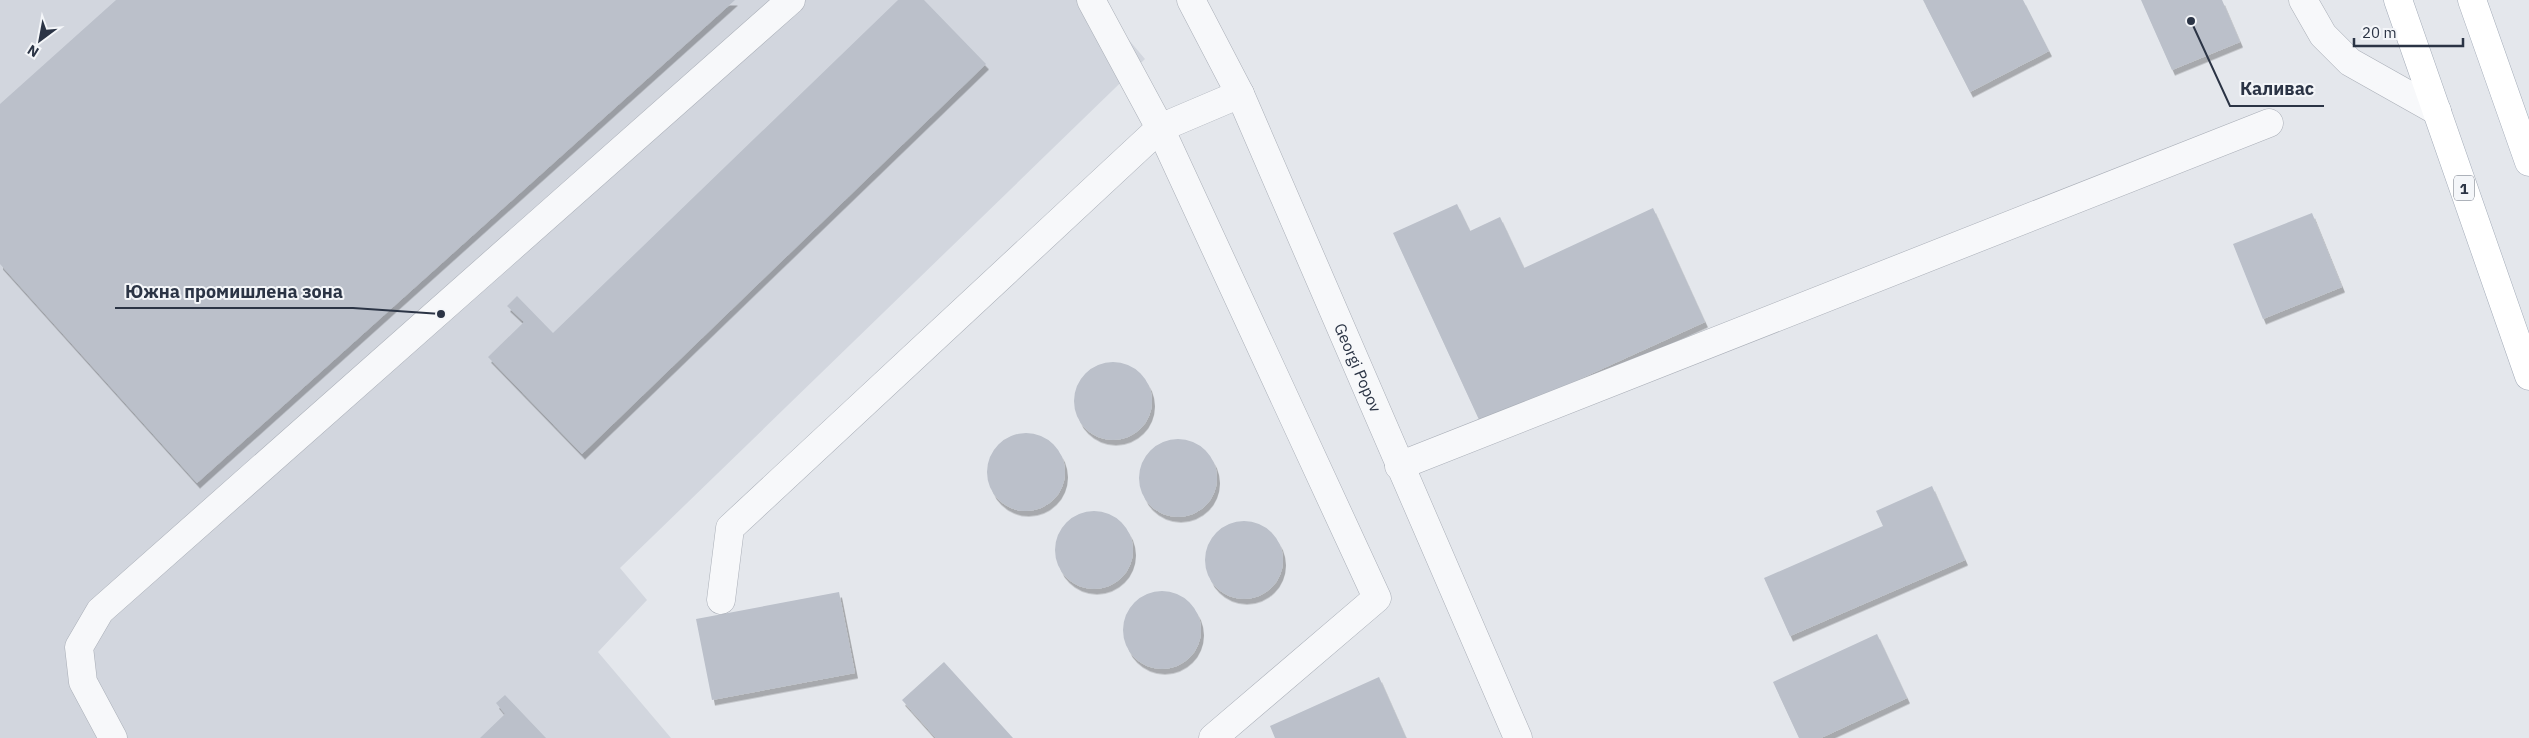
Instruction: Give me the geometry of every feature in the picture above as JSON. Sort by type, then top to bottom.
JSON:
[{"type":"main road","name":"1","points":[[2398,0],[2529,376]]},
{"type":"main road","points":[[2472,0],[2529,162]]},
{"type":"street","points":[[113,738],[83,682],[79,647],[100,611],[791,0]]},
{"type":"street","points":[[1091,0],[1160,128],[1377,598],[1213,738]]},
{"type":"street","name":"Georgi Popov","points":[[1191,0],[1240,94],[1518,738]]},
{"type":"street","points":[[2304,0],[2323,35],[2350,62],[2437,111]]},
{"type":"street","points":[[721,600],[730,528],[1160,128],[1240,94]]},
{"type":"street","points":[[1399,466],[2270,123]]},
{"type":"shaded area","points":[[0,0],[1095,0],[1145,59],[620,568],[647,600],[598,652],[671,738],[0,738]]},
{"type":"building","points":[[116,0],[735,0],[197,483],[0,264],[0,104]]},
{"type":"building","points":[[898,0],[924,0],[986,64],[582,454],[488,357],[524,322],[507,306],[517,296],[553,333]]},
{"type":"building","points":[[1923,0],[2023,0],[2049,51],[1970,92]]},
{"type":"building","points":[[2141,0],[2222,0],[2240,42],[2172,70]]},
{"type":"building","points":[[1457,204],[1470,231],[1500,217],[1524,268],[1653,208],[1705,322],[1481,424],[1393,233]]},
{"type":"building","points":[[2312,213],[2342,287],[2263,319],[2233,244]]},
{"type":"building","points":[[1113,362],[1128,365],[1140,374],[1149,386],[1152,401],[1149,416],[1140,428],[1128,437],[1113,440],[1098,437],[1086,428],[1077,416],[1074,401],[1077,386],[1086,374],[1098,365]]},
{"type":"building","points":[[1026,433],[1041,436],[1053,445],[1062,457],[1065,472],[1062,487],[1053,499],[1041,508],[1026,511],[1011,508],[999,499],[990,487],[987,472],[990,457],[999,445],[1011,436]]},
{"type":"building","points":[[1178,439],[1193,442],[1205,451],[1214,463],[1217,478],[1214,493],[1205,505],[1193,514],[1178,517],[1163,514],[1151,505],[1142,493],[1139,478],[1142,463],[1151,451],[1163,442]]},
{"type":"building","points":[[1932,486],[1965,560],[1790,636],[1764,578],[1883,526],[1876,511]]},
{"type":"building","points":[[1094,511],[1109,514],[1121,523],[1130,535],[1133,550],[1130,565],[1121,577],[1109,586],[1094,589],[1079,586],[1067,577],[1058,565],[1055,550],[1058,535],[1067,523],[1079,514]]},
{"type":"building","points":[[1244,521],[1259,524],[1271,533],[1280,545],[1283,560],[1280,575],[1271,587],[1259,596],[1244,599],[1229,596],[1217,587],[1208,575],[1205,560],[1208,545],[1217,533],[1229,524]]},
{"type":"building","points":[[1162,591],[1177,594],[1189,603],[1198,615],[1201,630],[1198,645],[1189,657],[1177,666],[1162,669],[1147,666],[1135,657],[1126,645],[1123,630],[1126,615],[1135,603],[1147,594]]},
{"type":"building","points":[[839,592],[855,673],[712,700],[696,619]]},
{"type":"building","points":[[1877,634],[1907,698],[1821,738],[1799,738],[1773,682]]},
{"type":"building","points":[[944,662],[1013,738],[936,738],[902,700]]},
{"type":"building","points":[[1379,677],[1406,738],[1275,738],[1270,726]]},
{"type":"building","points":[[505,695],[546,738],[480,738],[505,714],[496,703]]},
{"type":"place","name":"Каливас","points":[[2191,21]]},
{"type":"place","name":"Южна промишлена зона","points":[[441,314]]}]
